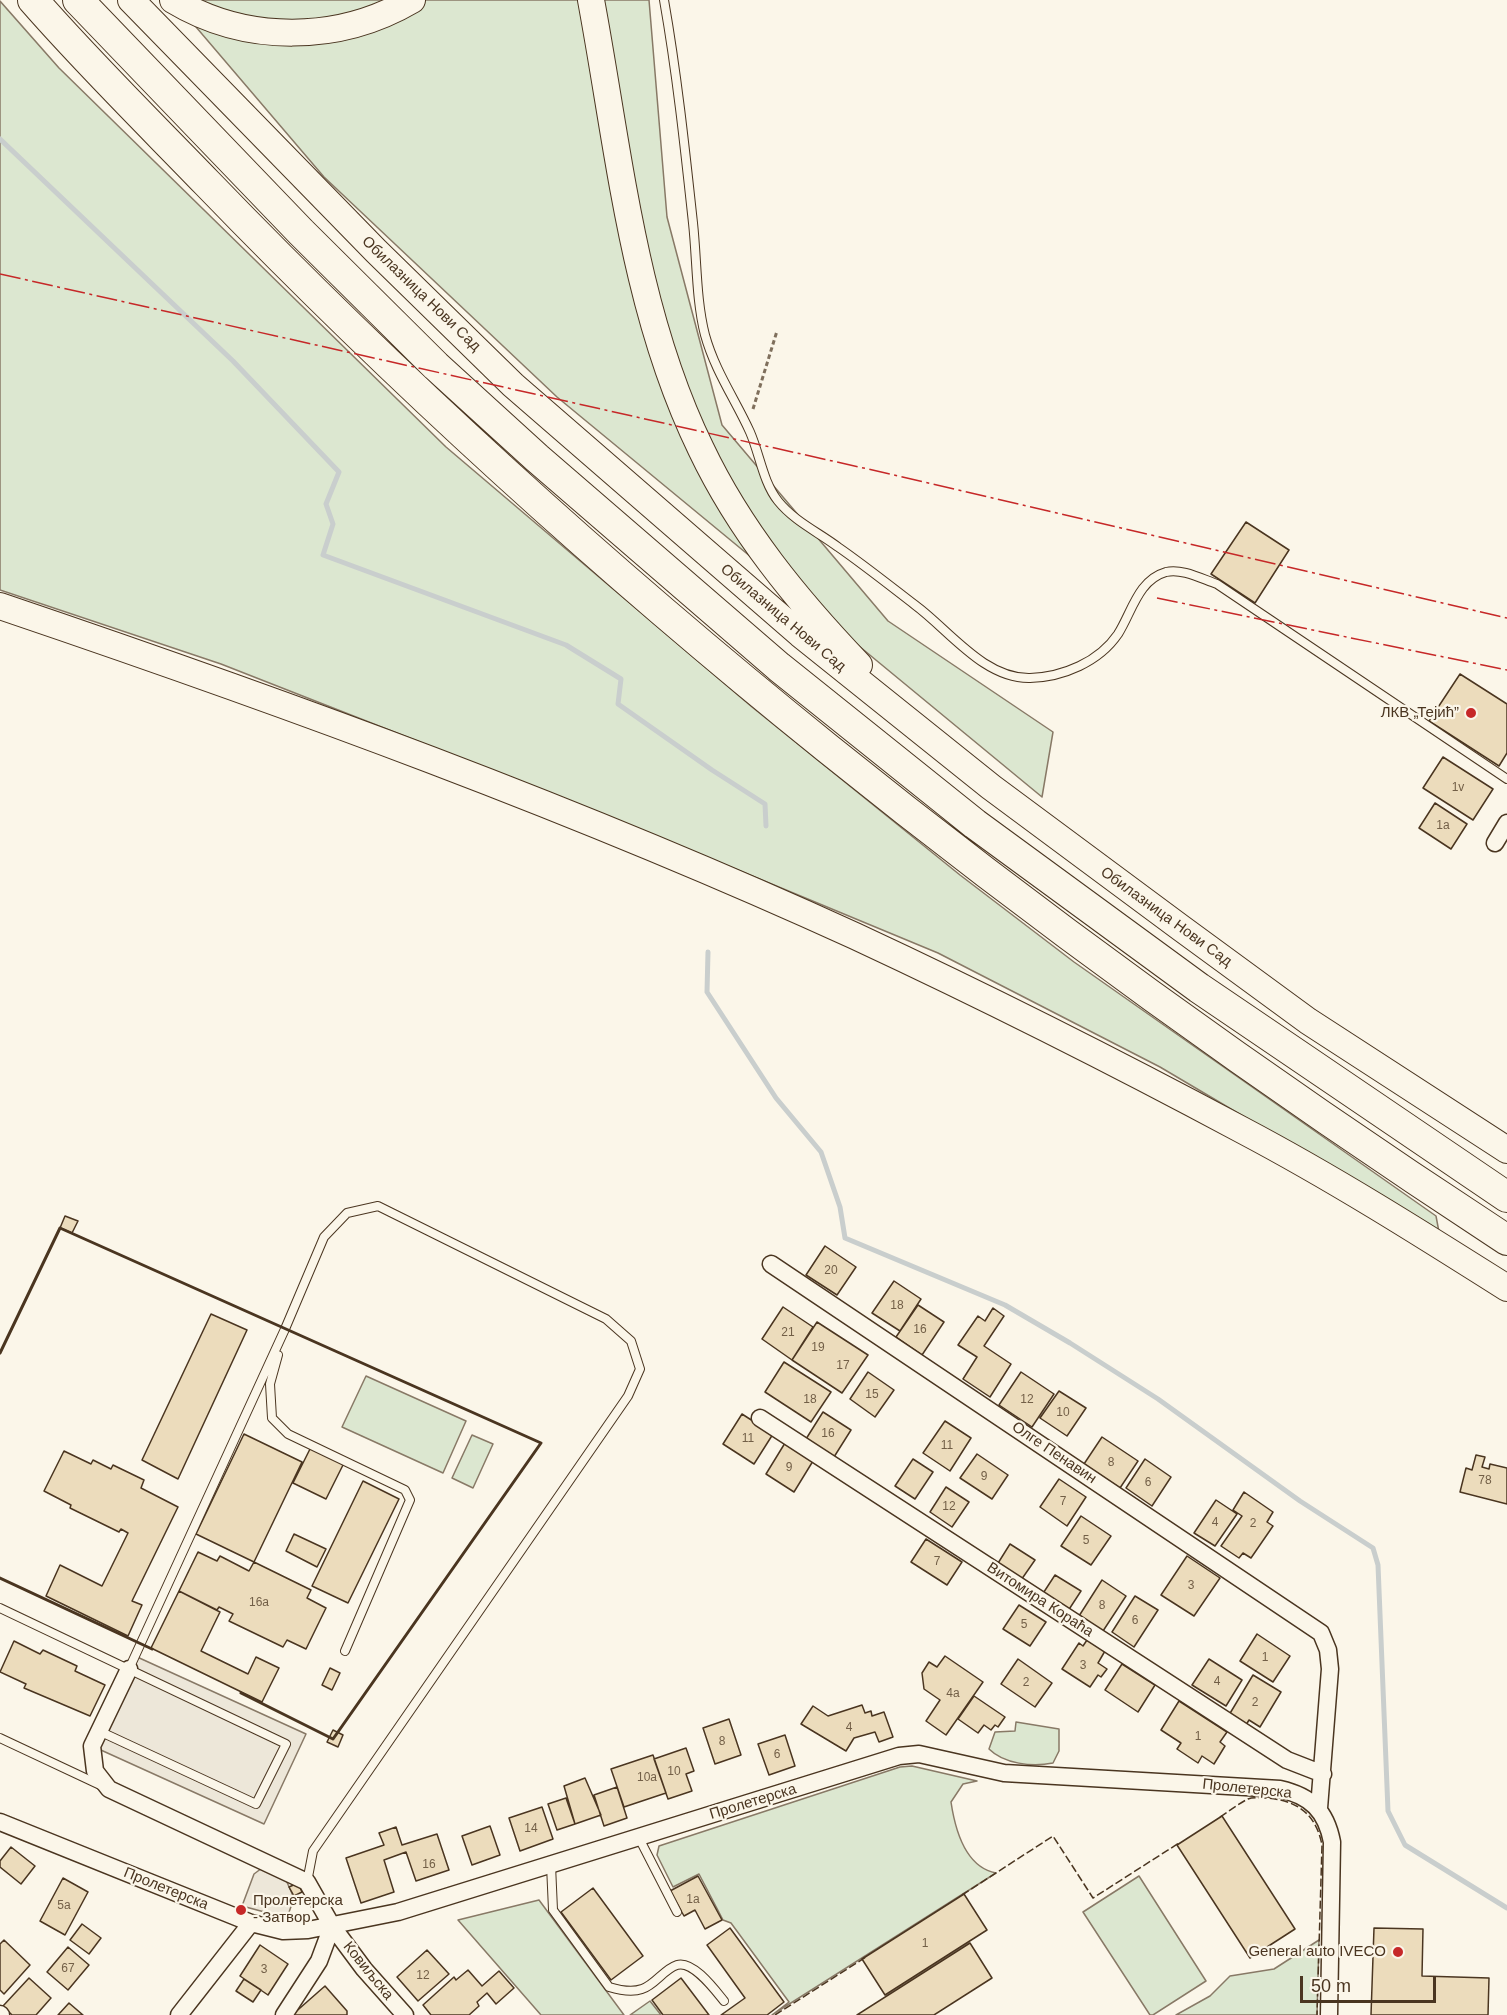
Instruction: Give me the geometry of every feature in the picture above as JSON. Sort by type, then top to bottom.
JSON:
[{"type":"highway","points":[[33,0],[278,256],[416,392],[515,483],[756,692],[854,772],[1082,945],[1269,1080],[1507,1240]]},
{"type":"highway","points":[[78,0],[301,232],[436,366],[537,458],[779,667],[975,824],[1198,988],[1507,1197]]},
{"type":"main road","name":"Обилазница Нови Сад","points":[[131,0],[376,251],[513,385],[800,634],[931,741],[1308,1021],[1507,1150]]},
{"type":"main road","points":[[173,0],[209,18],[231,25],[253,30],[296,33],[357,24],[397,9],[412,0]]},
{"type":"main road","points":[[591,0],[625,192],[648,299],[671,378],[700,448],[737,515],[805,608],[931,741]]},
{"type":"main road","points":[[0,606],[345,727],[630,840],[851,935],[1082,1047],[1246,1132],[1400,1221],[1507,1288]]},
{"type":"street","points":[[1495,843],[1507,823]]},
{"type":"street","name":"Олге Пенавин","points":[[771,1264],[1321,1633],[1328,1650],[1330,1669],[1323,1774]]},
{"type":"street","name":"Витомира Кораћа","points":[[760,1418],[1287,1761],[1323,1774]]},
{"type":"street","points":[[129,1669],[92,1746],[94,1771],[109,1789],[306,1882]]},
{"type":"street","name":"Пролетерска","points":[[0,1822],[251,1923],[283,1931],[332,1926],[398,1912],[898,1756],[918,1754],[1004,1773],[1280,1789],[1297,1793],[1319,1808]]},
{"type":"street","points":[[1323,1774],[1319,1808],[1325,1816],[1332,1842],[1329,2015]]},
{"type":"street","name":"Ковиљска","points":[[306,1882],[332,1926],[364,1969],[405,2015]]},
{"type":"street","points":[[188,2012],[251,1923]]},
{"type":"street","points":[[284,2015],[319,1961],[332,1926]]},
{"type":"lane","points":[[664,0],[686,159],[704,332],[715,368],[748,428],[759,452],[765,476],[778,501],[800,521],[921,609],[985,664],[1004,673],[1027,678],[1054,676],[1084,665],[1117,636],[1139,593],[1152,578],[1168,572],[1192,574],[1217,584],[1507,779]]},
{"type":"lane","points":[[129,1669],[285,1329],[324,1237],[347,1213],[378,1206],[606,1319],[631,1341],[640,1369],[628,1396],[313,1851],[306,1882]]},
{"type":"lane","points":[[285,1329],[270,1384],[272,1418],[288,1434],[405,1490],[410,1500],[345,1651]]},
{"type":"lane","points":[[0,1608],[286,1744],[256,1804],[99,1731]]},
{"type":"lane","points":[[0,1738],[109,1789]]},
{"type":"lane","points":[[639,1838],[677,1912]]},
{"type":"lane","points":[[551,1865],[553,1910],[609,1987],[623,1991],[642,1989],[677,1965],[686,1966],[708,1980],[724,2001]]},
{"type":"path","points":[[748,428],[777,331]]},
{"type":"green space","points":[[173,0],[649,0],[667,217],[722,425],[888,621],[1053,732],[1042,797],[557,397],[324,177]]},
{"type":"green space","points":[[0,1],[59,68],[446,447],[752,707],[960,875],[1074,962],[1436,1216],[1439,1232],[1160,1067],[938,953],[593,810],[221,664],[0,590]]},
{"type":"green space","points":[[366,1376],[466,1421],[443,1473],[342,1427]]},
{"type":"green space","points":[[472,1435],[493,1444],[473,1488],[452,1478]]},
{"type":"green space","points":[[1016,1722],[1059,1729],[1059,1751],[1053,1763],[1036,1765],[1019,1763],[1002,1758],[989,1749],[995,1732],[1015,1731]]},
{"type":"green space","points":[[912,1766],[977,1781],[963,1784],[951,1802],[953,1813],[959,1835],[969,1855],[985,1869],[996,1873],[772,2015],[789,2002],[731,1923],[723,1920],[699,1874],[673,1887],[657,1855],[659,1846],[900,1767]]},
{"type":"green space","points":[[1139,1876],[1206,1981],[1153,2015],[1150,2015],[1083,1912]]},
{"type":"green space","points":[[539,1900],[624,2015],[541,2015],[458,1920]]},
{"type":"green space","points":[[1319,1940],[1317,2015],[1176,2015],[1210,1996],[1230,1976],[1274,1969]]},
{"type":"green space","points":[[650,2001],[661,2015],[630,2015]]},
{"type":"shaded area","points":[[135,1656],[306,1734],[264,1824],[92,1746]]},
{"type":"shaded area","points":[[262,1868],[286,1880],[294,1898],[287,1918],[242,1906],[254,1874]]},
{"type":"building","points":[[1246,522],[1289,550],[1255,603],[1211,574]]},
{"type":"building","name":"ЛКВ „Тејић”","points":[[1460,674],[1507,704],[1507,753],[1499,766],[1429,721]]},
{"type":"building","points":[[1443,757],[1493,789],[1473,820],[1423,788]]},
{"type":"building","points":[[1435,803],[1467,824],[1451,849],[1419,828]]},
{"type":"building","points":[[65,1216],[78,1221],[72,1233],[60,1228]]},
{"type":"building","points":[[825,1246],[856,1267],[837,1295],[806,1275]]},
{"type":"building","points":[[894,1281],[921,1299],[900,1331],[872,1313]]},
{"type":"building","points":[[918,1305],[944,1322],[922,1355],[896,1337]]},
{"type":"building","points":[[783,1307],[813,1327],[792,1360],[762,1339]]},
{"type":"building","points":[[993,1308],[1004,1316],[984,1346],[1011,1364],[990,1397],[963,1379],[977,1357],[958,1345],[978,1316],[985,1321]]},
{"type":"building","points":[[211,1314],[247,1330],[178,1479],[142,1460]]},
{"type":"building","points":[[817,1322],[868,1355],[842,1393],[792,1360]]},
{"type":"building","points":[[784,1362],[831,1392],[811,1422],[765,1392]]},
{"type":"building","points":[[868,1372],[894,1390],[875,1417],[850,1399]]},
{"type":"building","points":[[1021,1372],[1054,1394],[1032,1427],[999,1405]]},
{"type":"building","points":[[1059,1391],[1086,1408],[1067,1436],[1040,1418]]},
{"type":"building","points":[[823,1412],[851,1430],[834,1457],[806,1439]]},
{"type":"building","points":[[742,1414],[773,1434],[754,1464],[723,1444]]},
{"type":"building","points":[[945,1421],[971,1438],[950,1471],[923,1453]]},
{"type":"building","points":[[244,1434],[302,1462],[254,1562],[196,1534]]},
{"type":"building","points":[[1102,1437],[1138,1461],[1120,1488],[1084,1464]]},
{"type":"building","points":[[785,1443],[813,1461],[794,1492],[766,1474]]},
{"type":"building","points":[[311,1447],[344,1463],[326,1499],[293,1483]]},
{"type":"building","points":[[64,1451],[91,1464],[93,1460],[111,1469],[113,1465],[144,1480],[141,1488],[178,1507],[132,1601],[142,1605],[128,1636],[46,1596],[60,1565],[102,1586],[128,1533],[121,1529],[119,1532],[70,1508],[71,1505],[44,1491]]},
{"type":"building","points":[[977,1454],[1008,1475],[992,1499],[960,1478]]},
{"type":"building","points":[[1476,1455],[1485,1457],[1482,1467],[1489,1469],[1490,1464],[1507,1468],[1507,1504],[1460,1492],[1466,1468],[1472,1470]]},
{"type":"building","points":[[913,1459],[933,1472],[915,1499],[895,1486]]},
{"type":"building","points":[[1145,1459],[1171,1477],[1152,1506],[1126,1488]]},
{"type":"building","points":[[1059,1479],[1086,1497],[1067,1526],[1040,1507]]},
{"type":"building","points":[[363,1481],[399,1499],[348,1603],[312,1586]]},
{"type":"building","points":[[946,1487],[969,1502],[952,1527],[930,1512]]},
{"type":"building","points":[[1244,1492],[1273,1512],[1267,1522],[1273,1526],[1251,1558],[1243,1553],[1239,1558],[1221,1546],[1242,1516],[1233,1510]]},
{"type":"building","points":[[1216,1500],[1237,1514],[1215,1546],[1194,1533]]},
{"type":"building","points":[[1081,1516],[1111,1536],[1091,1565],[1061,1546]]},
{"type":"building","points":[[294,1534],[326,1549],[317,1567],[286,1551]]},
{"type":"building","points":[[926,1539],[962,1562],[947,1585],[911,1562]]},
{"type":"building","points":[[1010,1544],[1035,1560],[1019,1583],[995,1568]]},
{"type":"building","points":[[198,1552],[217,1561],[220,1556],[249,1571],[254,1562],[311,1590],[307,1598],[326,1608],[306,1649],[287,1640],[283,1647],[229,1621],[233,1614],[219,1607],[217,1610],[179,1591]]},
{"type":"building","points":[[1187,1556],[1220,1578],[1194,1616],[1161,1595]]},
{"type":"building","points":[[1055,1575],[1081,1591],[1066,1614],[1040,1598]]},
{"type":"building","points":[[1102,1580],[1126,1596],[1103,1631],[1079,1616]]},
{"type":"building","points":[[179,1591],[220,1612],[201,1651],[248,1674],[256,1657],[279,1668],[262,1702],[151,1648]]},
{"type":"building","points":[[1135,1596],[1158,1610],[1134,1647],[1112,1632]]},
{"type":"building","points":[[1019,1605],[1046,1622],[1030,1646],[1003,1629]]},
{"type":"building","points":[[1257,1634],[1290,1656],[1273,1682],[1240,1661]]},
{"type":"building","points":[[1087,1640],[1105,1651],[1098,1663],[1107,1669],[1101,1677],[1098,1675],[1090,1687],[1062,1669],[1079,1643],[1083,1646]]},
{"type":"building","points":[[14,1641],[40,1654],[43,1650],[77,1666],[75,1671],[105,1685],[90,1716],[24,1688],[26,1684],[0,1672]]},
{"type":"building","points":[[945,1656],[983,1682],[946,1735],[926,1721],[940,1700],[924,1689],[922,1673],[929,1662],[937,1667]]},
{"type":"building","points":[[1018,1659],[1052,1683],[1035,1707],[1001,1684]]},
{"type":"building","points":[[1209,1659],[1242,1680],[1226,1706],[1192,1685]]},
{"type":"building","points":[[1122,1664],[1155,1685],[1138,1712],[1105,1690]]},
{"type":"building","points":[[330,1668],[340,1673],[332,1690],[322,1685]]},
{"type":"building","points":[[1253,1675],[1281,1692],[1260,1727],[1249,1720],[1246,1725],[1229,1715]]},
{"type":"building","points":[[974,1696],[1005,1717],[998,1727],[995,1725],[991,1730],[984,1725],[978,1733],[958,1719]]},
{"type":"building","points":[[1179,1701],[1227,1732],[1220,1742],[1225,1746],[1214,1764],[1202,1756],[1198,1763],[1177,1749],[1181,1743],[1161,1730]]},
{"type":"building","points":[[862,1705],[865,1713],[871,1711],[872,1716],[884,1712],[893,1737],[879,1742],[875,1732],[854,1738],[846,1751],[801,1724],[813,1706],[828,1716]]},
{"type":"building","points":[[729,1719],[741,1755],[715,1764],[703,1728]]},
{"type":"building","points":[[333,1730],[343,1735],[338,1747],[327,1742]]},
{"type":"building","points":[[785,1735],[795,1766],[769,1775],[758,1744]]},
{"type":"building","points":[[686,1748],[694,1771],[686,1774],[692,1791],[668,1799],[654,1759]]},
{"type":"building","points":[[653,1755],[666,1793],[624,1807],[611,1769]]},
{"type":"building","points":[[585,1778],[601,1815],[575,1824],[564,1786]]},
{"type":"building","points":[[617,1787],[627,1818],[604,1826],[594,1795]]},
{"type":"building","points":[[566,1798],[575,1824],[557,1830],[548,1804]]},
{"type":"building","points":[[542,1807],[553,1839],[520,1851],[509,1818]]},
{"type":"building","points":[[1222,1816],[1295,1929],[1250,1958],[1177,1845]]},
{"type":"building","points":[[490,1826],[500,1855],[472,1865],[462,1836]]},
{"type":"building","points":[[396,1827],[402,1845],[437,1834],[449,1870],[416,1881],[406,1852],[384,1860],[394,1892],[361,1903],[346,1858],[384,1845],[379,1833]]},
{"type":"building","points":[[11,1847],[35,1866],[21,1884],[0,1867],[0,1861]]},
{"type":"building","points":[[698,1876],[722,1920],[705,1929],[695,1910],[684,1916],[670,1891]]},
{"type":"building","points":[[63,1878],[88,1892],[65,1935],[40,1921]]},
{"type":"building","points":[[298,1883],[302,1892],[294,1896],[289,1887]]},
{"type":"building","points":[[593,1888],[643,1956],[611,1980],[561,1912]]},
{"type":"building","points":[[964,1894],[987,1930],[885,1995],[862,1959]]},
{"type":"building","points":[[82,1924],[101,1938],[89,1954],[70,1940]]},
{"type":"building","points":[[730,1928],[784,2002],[767,2015],[721,2015],[745,1998],[707,1945]]},
{"type":"building","name":"General auto IVECO","points":[[1374,1928],[1423,1929],[1422,1976],[1489,1978],[1488,2015],[1371,2015]]},
{"type":"building","points":[[4,1940],[30,1965],[4,1994],[0,1990],[0,1944]]},
{"type":"building","points":[[970,1943],[992,1978],[934,2015],[857,2015]]},
{"type":"building","points":[[260,1945],[288,1964],[268,1995],[240,1976]]},
{"type":"building","points":[[68,1947],[89,1965],[68,1990],[47,1972]]},
{"type":"building","points":[[427,1950],[449,1974],[418,2001],[397,1977]]},
{"type":"building","points":[[468,1970],[482,1986],[499,1971],[514,1988],[496,2004],[487,1993],[477,2002],[479,2006],[469,2015],[431,2015],[423,2005],[454,1977],[456,1980]]},
{"type":"building","points":[[29,1978],[51,1998],[36,2015],[12,2015],[3,2006]]},
{"type":"building","points":[[681,1978],[709,2015],[663,2015],[652,2000]]},
{"type":"building","points":[[244,1979],[261,1990],[253,2002],[236,1991]]},
{"type":"building","points":[[325,1986],[347,2011],[347,2015],[292,2015]]},
{"type":"building","points":[[69,2003],[83,2015],[58,2015]]},
{"type":"waterway","points":[[0,139],[233,361],[339,472],[326,504],[333,524],[323,555],[566,645],[621,679],[618,704],[765,804],[766,826]]},
{"type":"waterway","points":[[708,952],[707,992],[776,1098],[821,1152],[840,1207],[845,1238],[1005,1305],[1070,1343],[1158,1399],[1300,1501],[1373,1548],[1378,1565],[1388,1811],[1405,1845],[1507,1908]]},
{"type":"fence","points":[[1220,1817],[1248,1799],[1266,1798],[1277,1799],[1296,1806],[1310,1817],[1315,1825],[1322,1845],[1317,2015]]},
{"type":"fence","points":[[962,1895],[1053,1836],[1093,1898],[1179,1843]]},
{"type":"fence","points":[[775,2015],[866,1957]]},
{"type":"wall","points":[[0,1353],[60,1228],[541,1443],[333,1739],[241,1693]]},
{"type":"wall","points":[[0,1578],[152,1649]]},
{"type":"power","points":[[0,274],[868,469],[1507,618]]},
{"type":"power","points":[[1157,598],[1507,670]]},
{"type":"place","name":"ЛКВ „Тејић”","points":[[1471,713]]},
{"type":"place","name":"Пролетерска - Затвор","points":[[241,1910]]},
{"type":"place","name":"General auto IVECO","points":[[1398,1952]]}]
